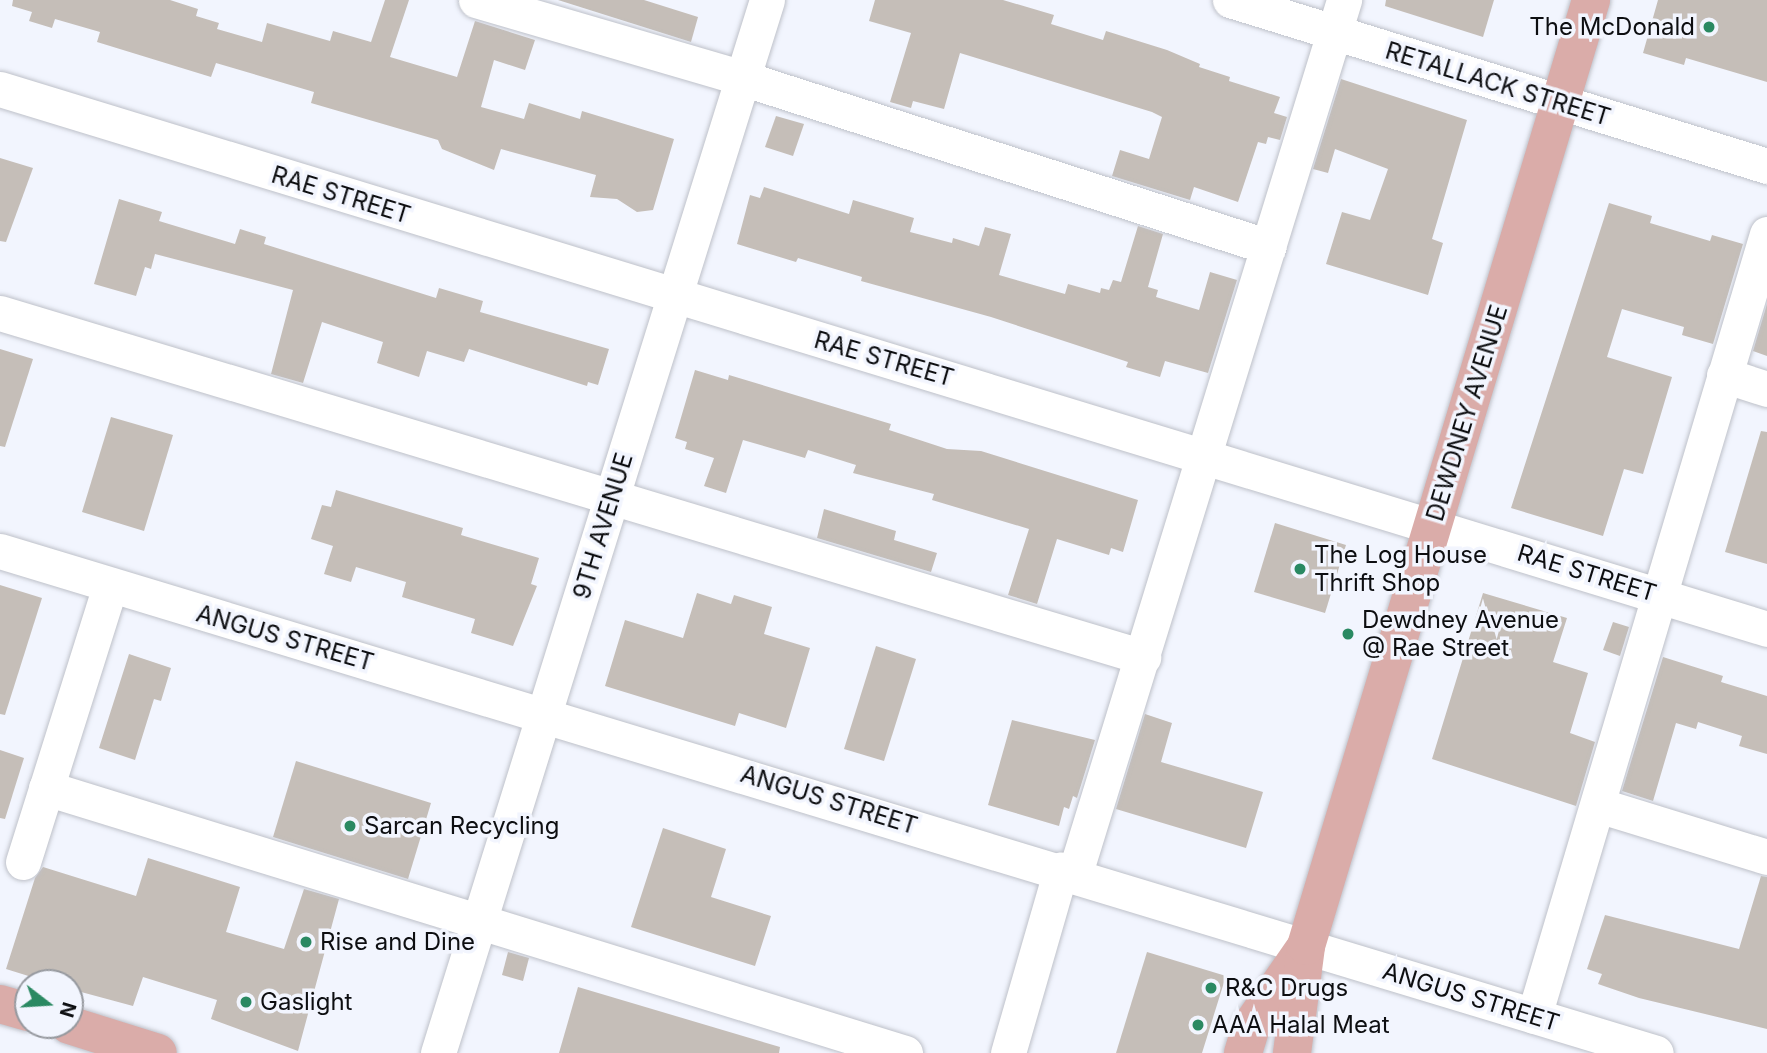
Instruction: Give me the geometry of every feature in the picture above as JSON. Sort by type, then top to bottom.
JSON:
[{"type":"main road","name":"DEWDNEY AVENUE","points":[[1292,1053],[1306,946],[1591,0]]},
{"type":"main road","name":"DEWDNEY AVENUE","points":[[1243,1053],[1251,1026],[1306,946]]},
{"type":"main road","points":[[84,1030],[158,1053]]},
{"type":"street","points":[[476,0],[742,78],[1269,247]]},
{"type":"street","name":"9TH AVENUE","points":[[438,1053],[767,0]]},
{"type":"street","name":"RETALLACK STREET","points":[[1230,0],[1340,16],[1560,103],[1767,166]]},
{"type":"street","points":[[1008,1053],[1143,657],[1203,454],[1340,16]]},
{"type":"street","name":"RAE STREET","points":[[0,89],[674,297],[1203,454],[1767,629]]},
{"type":"street","points":[[1534,1016],[1767,233]]},
{"type":"street","points":[[0,313],[1143,657]]},
{"type":"street","points":[[1724,375],[1767,389]]},
{"type":"street","name":"ANGUS STREET","points":[[0,551],[1068,871],[1656,1053]]},
{"type":"street","points":[[23,862],[110,586]]},
{"type":"street","points":[[46,789],[905,1053]]},
{"type":"street","points":[[1598,805],[1767,857]]},
{"type":"building","points":[[13,0],[170,0],[198,9],[196,16],[219,23],[217,29],[262,42],[267,23],[330,41],[333,31],[371,42],[385,0],[409,0],[390,57],[457,77],[475,21],[535,40],[525,70],[494,60],[481,107],[524,119],[529,103],[580,119],[582,111],[674,139],[653,210],[637,212],[617,199],[590,197],[596,175],[501,149],[494,170],[442,149],[438,140],[311,103],[314,92],[216,63],[211,77],[97,42],[100,32],[55,19],[52,28],[29,21],[32,12],[12,6]]},
{"type":"building","points":[[558,0],[644,0],[698,17],[691,42]]},
{"type":"building","points":[[875,0],[1003,0],[1054,15],[1051,24],[1103,40],[1106,31],[1167,50],[1200,64],[1199,67],[1230,77],[1229,81],[1280,97],[1274,113],[1287,117],[1280,140],[1268,137],[1266,144],[1258,142],[1238,202],[1194,187],[1190,200],[1112,176],[1120,150],[1149,159],[1162,117],[1152,112],[960,53],[944,109],[913,101],[911,108],[890,102],[911,33],[869,21]]},
{"type":"building","points":[[1386,0],[1494,0],[1483,37],[1385,6]]},
{"type":"building","name":"The McDonald","points":[[1658,0],[1767,0],[1767,82],[1686,58],[1684,65],[1643,53]]},
{"type":"building","points":[[1341,79],[1467,120],[1432,239],[1443,243],[1428,295],[1326,264],[1342,212],[1370,220],[1388,169],[1335,149],[1328,173],[1313,169]]},
{"type":"building","points":[[776,116],[804,124],[793,156],[765,147]]},
{"type":"building","points":[[0,158],[33,168],[6,242],[0,241]]},
{"type":"building","points":[[764,187],[849,214],[853,200],[914,218],[910,232],[952,243],[953,238],[979,246],[985,227],[1011,234],[999,275],[1065,294],[1068,284],[1100,293],[1101,288],[1109,290],[1113,280],[1121,282],[1138,226],[1163,234],[1148,287],[1158,290],[1156,297],[1199,310],[1210,272],[1237,280],[1208,373],[1165,361],[1160,377],[1126,367],[1128,362],[991,317],[861,281],[862,277],[798,258],[796,262],[737,244],[750,195],[760,198]]},
{"type":"building","points":[[119,199],[162,212],[159,221],[235,244],[240,229],[266,237],[264,244],[436,298],[439,288],[483,301],[480,312],[609,349],[598,385],[588,382],[587,386],[469,349],[464,362],[427,351],[419,377],[377,363],[383,342],[322,322],[303,383],[271,374],[293,290],[155,254],[151,269],[145,267],[136,296],[94,284]]},
{"type":"building","points":[[1609,203],[1652,216],[1650,223],[1710,241],[1712,235],[1743,244],[1713,344],[1682,335],[1684,327],[1622,309],[1607,357],[1672,377],[1643,474],[1624,469],[1603,536],[1511,508]]},
{"type":"building","points":[[1767,304],[1767,356],[1753,351]]},
{"type":"building","points":[[0,349],[33,359],[5,447],[0,446]]},
{"type":"building","points":[[695,370],[728,380],[729,375],[891,424],[889,430],[947,449],[981,451],[1138,500],[1123,552],[1111,548],[1109,555],[1057,539],[1037,604],[1008,595],[1029,529],[932,500],[934,494],[853,473],[856,465],[808,450],[805,458],[743,440],[726,493],[704,486],[714,458],[685,449],[687,442],[675,438]]},
{"type":"building","points":[[111,417],[173,435],[144,531],[82,512]]},
{"type":"building","points":[[1761,431],[1767,432],[1767,564],[1725,552]]},
{"type":"building","points":[[336,490],[463,528],[461,535],[539,558],[531,584],[537,586],[513,646],[471,633],[475,619],[402,597],[406,582],[356,567],[351,582],[324,574],[333,546],[311,539],[322,505],[331,507]]},
{"type":"building","points":[[824,509],[896,531],[894,540],[937,553],[931,572],[817,538]]},
{"type":"building","name":"The Log House Thrift Shop","points":[[1275,523],[1346,545],[1325,613],[1254,592]]},
{"type":"building","points":[[0,585],[42,598],[5,715],[0,714]]},
{"type":"building","points":[[697,593],[731,604],[734,595],[772,607],[764,634],[810,648],[786,728],[739,713],[735,726],[605,686],[625,620],[683,638]]},
{"type":"building","points":[[1483,593],[1567,618],[1553,662],[1588,673],[1570,733],[1595,742],[1576,806],[1432,759]]},
{"type":"building","points":[[1613,622],[1629,627],[1620,656],[1603,650]]},
{"type":"building","points":[[876,646],[916,659],[884,761],[844,749]]},
{"type":"building","points":[[129,654],[171,668],[161,701],[154,699],[135,760],[99,748]]},
{"type":"building","points":[[1663,657],[1723,676],[1721,682],[1767,696],[1767,754],[1739,746],[1742,736],[1698,722],[1696,729],[1676,723],[1653,801],[1622,791]]},
{"type":"building","points":[[1145,714],[1172,723],[1161,762],[1263,792],[1246,848],[1116,809]]},
{"type":"building","points":[[1012,720],[1095,740],[1077,798],[1073,796],[1069,809],[1064,807],[1059,826],[988,805]]},
{"type":"building","points":[[0,750],[24,758],[5,819],[0,818]]},
{"type":"building","name":"Sarcan Recycling","points":[[296,761],[431,803],[408,879],[273,837]]},
{"type":"building","points":[[663,828],[726,849],[711,897],[771,916],[755,966],[631,927]]},
{"type":"building","points":[[148,858],[240,887],[226,932],[284,949],[304,889],[339,899],[298,1051],[211,1019],[217,1000],[143,977],[133,1006],[84,993],[84,969],[14,969],[14,971],[6,969],[35,878],[43,867],[136,896]]},
{"type":"building","points":[[1761,876],[1767,877],[1767,1029],[1639,998],[1598,984],[1602,974],[1587,969],[1605,915],[1739,949]]},
{"type":"building","points":[[508,952],[529,958],[523,981],[502,975]]},
{"type":"building","points":[[1147,952],[1226,976],[1202,1053],[1116,1053]]},
{"type":"building","points":[[578,987],[780,1047],[779,1053],[559,1053]]},
{"type":"place","name":"The McDonald","points":[[1709,27]]},
{"type":"place","name":"The Log House Thrift Shop","points":[[1300,569]]},
{"type":"place","name":"Dewdney Avenue @ Rae Street","points":[[1348,634]]},
{"type":"place","name":"Sarcan Recycling","points":[[350,826]]},
{"type":"place","name":"Rise and Dine","points":[[306,942]]},
{"type":"place","name":"R&C Drugs","points":[[1211,988]]},
{"type":"place","name":"Gaslight","points":[[246,1002]]},
{"type":"place","name":"AAA Halal Meat","points":[[1198,1025]]}]
